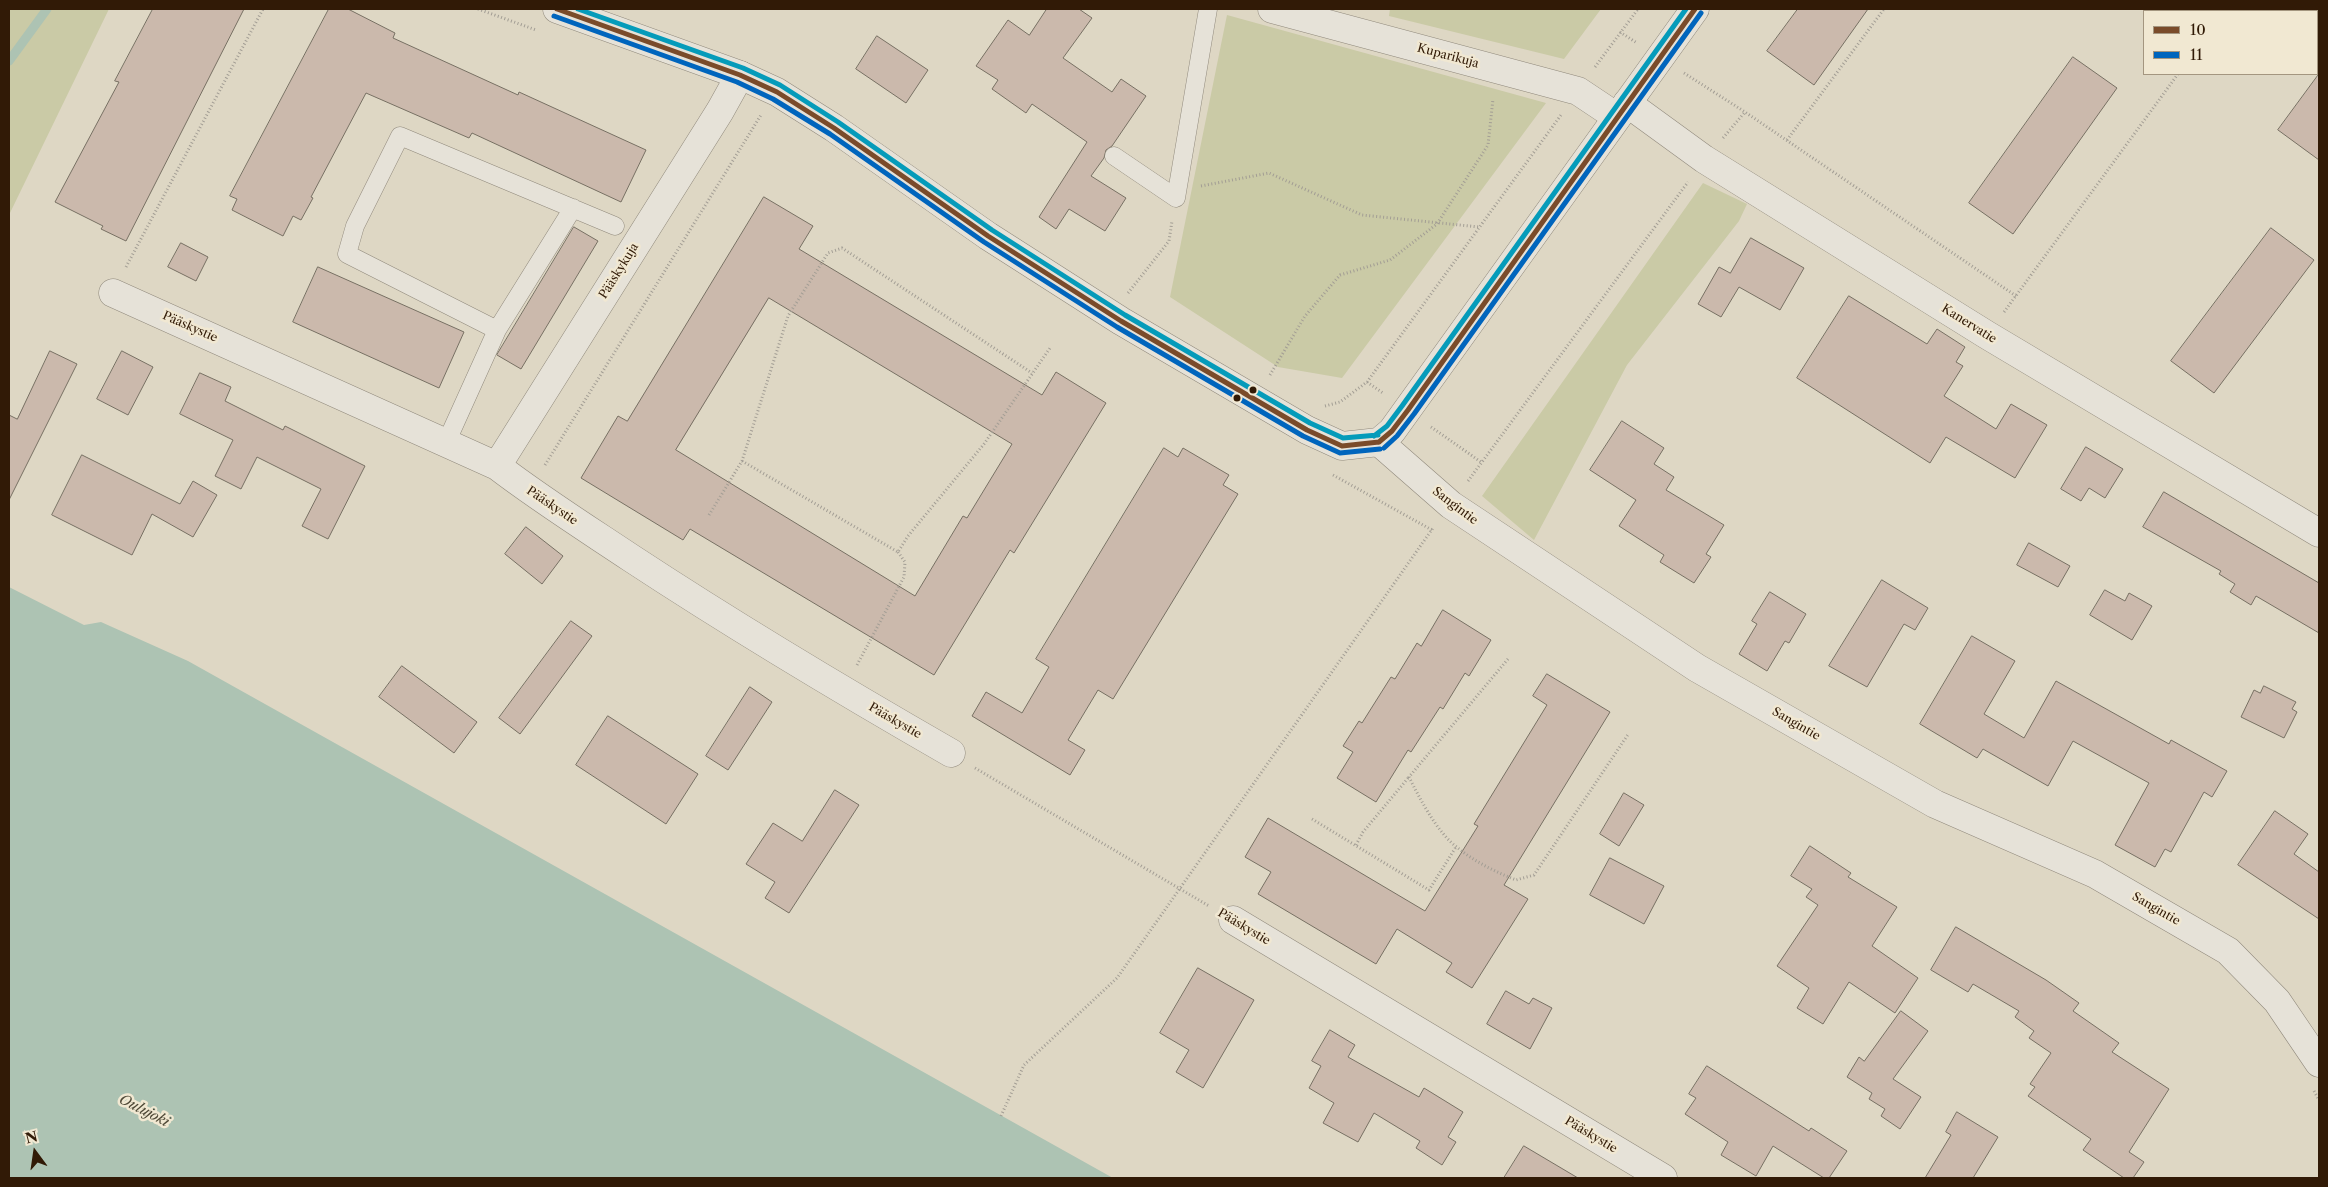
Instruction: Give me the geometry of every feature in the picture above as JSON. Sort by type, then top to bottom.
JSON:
[{"type":"street","points":[[557,9],[740,75],[777,92],[834,128],[1021,258],[1121,321],[1307,430],[1342,446],[1379,442],[1392,431],[1695,9]]},
{"type":"street","name":"Kuparikuja","points":[[1272,9],[1578,91],[1622,110]]},
{"type":"street","name":"Pääskykuja","points":[[496,466],[720,111],[740,75]]},
{"type":"street","name":"Kanervatie","points":[[1622,110],[1987,335],[2319,533]]},
{"type":"street","name":"Pääskystie","points":[[113,293],[496,466],[529,491],[670,583],[842,691],[951,753]]},
{"type":"street","name":"Sangintie","points":[[1379,442],[1451,505],[1697,668],[1935,804],[2096,874],[2228,951],[2278,1001],[2319,1063]]},
{"type":"street","name":"Pääskystie","points":[[1233,920],[1663,1178]]},
{"type":"lane","points":[[1114,156],[1177,192],[1208,9]]},
{"type":"lane","points":[[497,330],[346,254],[355,226],[400,136],[615,226]]},
{"type":"lane","points":[[446,444],[497,330],[573,208]]},
{"type":"path","points":[[113,293],[262,9]]},
{"type":"path","points":[[1307,430],[1319,408],[1340,402],[1367,382],[1638,9]]},
{"type":"path","points":[[1787,140],[1884,9]]},
{"type":"path","points":[[1620,32],[1745,112],[2016,296]]},
{"type":"path","points":[[1265,384],[1305,316],[1340,275],[1390,260],[1437,224],[1488,145],[1496,68]]},
{"type":"path","points":[[1987,335],[2177,75]]},
{"type":"path","points":[[529,491],[777,92]]},
{"type":"path","points":[[1001,1116],[1024,1065],[1117,978],[1181,890],[1451,505],[1704,160],[1745,112]]},
{"type":"path","points":[[1128,293],[1169,241],[1177,192],[1269,173],[1362,215],[1479,227]]},
{"type":"path","points":[[709,515],[742,461],[788,316],[828,253],[842,248],[1032,373]]},
{"type":"path","points":[[898,552],[908,536],[984,444],[1050,348]]},
{"type":"path","points":[[742,461],[898,552],[905,562],[904,577],[842,691]]},
{"type":"path","points":[[1356,845],[1363,832],[1508,659]]},
{"type":"path","points":[[1409,778],[1427,811],[1456,847],[1492,870],[1516,880],[1534,875],[1629,733]]},
{"type":"path","name":"Pääskystie","points":[[951,753],[1233,920]]},
{"type":"path","points":[[1312,818],[1429,890],[1456,847]]},
{"type":"shaded area","points":[[9,9],[109,9],[9,215]]},
{"type":"shaded area","points":[[1390,9],[1601,9],[1564,59],[1389,16]]},
{"type":"shaded area","points":[[1227,15],[1546,103],[1342,378],[1278,367],[1170,297]]},
{"type":"shaded area","points":[[1703,183],[1747,204],[1739,221],[1627,365],[1534,540],[1482,496]]},
{"type":"water","name":"Oulujoki","points":[[9,587],[84,625],[101,622],[188,661],[1113,1178],[9,1178]]},
{"type":"building","points":[[153,9],[244,9],[126,241],[101,229],[103,226],[55,202],[119,82],[115,81]]},
{"type":"building","points":[[329,9],[348,9],[395,33],[393,38],[518,95],[519,92],[646,150],[621,202],[472,133],[469,138],[366,93],[311,197],[313,198],[301,220],[293,216],[283,236],[232,210],[237,199],[230,196]]},
{"type":"building","points":[[1047,9],[1079,9],[1092,18],[1063,58],[1112,92],[1121,79],[1146,96],[1112,146],[1106,150],[1104,158],[1091,176],[1126,198],[1105,231],[1069,209],[1056,229],[1039,217],[1087,142],[1032,104],[1026,113],[992,89],[998,80],[976,66],[1008,20],[1029,35]]},
{"type":"building","points":[[1798,9],[1868,9],[1814,85],[1767,51]]},
{"type":"building","points":[[877,36],[928,70],[906,103],[856,69]]},
{"type":"building","points":[[2073,57],[2117,88],[2013,234],[1969,203]]},
{"type":"building","points":[[2319,74],[2319,160],[2278,130]]},
{"type":"building","points":[[764,197],[813,226],[799,249],[1042,395],[1056,372],[1106,403],[1014,553],[1010,550],[934,675],[690,529],[683,540],[581,478],[618,416],[627,421]],"holes":[[[769,298],[1012,444],[967,518],[963,516],[915,596],[676,450]]]},
{"type":"building","points":[[574,227],[598,241],[521,369],[497,355]]},
{"type":"building","points":[[2271,228],[2314,260],[2214,393],[2171,361]]},
{"type":"building","points":[[1751,238],[1804,268],[1780,310],[1739,287],[1721,317],[1698,304],[1719,267],[1730,273]]},
{"type":"building","points":[[181,243],[208,257],[196,281],[168,267]]},
{"type":"building","points":[[318,267],[464,332],[439,388],[293,322]]},
{"type":"building","points":[[1849,296],[1927,344],[1937,329],[1965,347],[1956,362],[1963,366],[1944,396],[1996,429],[2011,404],[2047,425],[2015,478],[1946,437],[1930,463],[1797,378]]},
{"type":"building","points":[[50,351],[77,364],[9,500],[9,415],[17,419]]},
{"type":"building","points":[[122,351],[153,367],[128,415],[97,399]]},
{"type":"building","points":[[200,373],[231,387],[225,401],[283,430],[285,426],[365,466],[328,539],[302,526],[321,489],[257,457],[241,489],[215,476],[233,440],[180,414]]},
{"type":"building","points":[[1622,421],[1664,448],[1654,464],[1674,477],[1666,490],[1724,525],[1706,554],[1711,557],[1694,583],[1660,562],[1664,555],[1619,526],[1636,500],[1590,470]]},
{"type":"building","points":[[2086,447],[2123,469],[2105,498],[2089,488],[2081,501],[2061,489]]},
{"type":"building","points":[[1164,448],[1178,457],[1183,448],[1229,475],[1223,485],[1238,494],[1113,699],[1098,690],[1068,740],[1085,750],[1070,775],[972,716],[986,692],[1022,713],[1049,667],[1036,659]]},
{"type":"building","points":[[82,455],[180,504],[193,481],[217,495],[193,537],[152,514],[132,555],[52,515]]},
{"type":"building","points":[[2164,492],[2319,583],[2319,633],[2256,596],[2251,605],[2230,592],[2235,584],[2219,574],[2221,571],[2143,527]]},
{"type":"building","points":[[526,527],[563,556],[542,584],[505,554]]},
{"type":"building","points":[[2029,543],[2070,566],[2058,587],[2017,565]]},
{"type":"building","points":[[1882,580],[1928,608],[1915,630],[1904,624],[1867,687],[1829,666]]},
{"type":"building","points":[[2105,590],[2125,601],[2129,593],[2152,606],[2132,640],[2090,615]]},
{"type":"building","points":[[1770,592],[1806,614],[1789,643],[1785,641],[1767,671],[1739,654],[1757,624],[1752,621]]},
{"type":"building","points":[[1443,610],[1491,640],[1469,676],[1465,673],[1443,709],[1440,707],[1411,752],[1408,750],[1376,802],[1337,778],[1353,752],[1343,746],[1359,721],[1362,723],[1391,677],[1395,679],[1417,643],[1421,646]]},
{"type":"building","points":[[571,621],[592,636],[520,734],[499,718]]},
{"type":"building","points":[[1972,636],[2015,661],[1984,714],[2024,738],[2056,681],[2169,744],[2171,740],[2227,771],[2212,797],[2204,792],[2171,852],[2165,849],[2155,867],[2115,845],[2149,783],[2073,741],[2048,786],[1983,749],[1977,758],[1920,724]]},
{"type":"building","points":[[402,666],[477,722],[454,753],[379,697]]},
{"type":"building","points":[[1547,674],[1610,712],[1504,885],[1528,899],[1472,988],[1446,972],[1452,963],[1397,929],[1376,964],[1258,894],[1271,872],[1245,857],[1268,818],[1425,911],[1478,826],[1474,824],[1547,705],[1533,696]]},
{"type":"building","points":[[2264,686],[2296,702],[2292,709],[2297,712],[2284,738],[2241,717],[2254,690],[2260,693]]},
{"type":"building","points":[[750,687],[772,702],[728,770],[706,756]]},
{"type":"building","points":[[608,716],[698,774],[666,824],[576,765]]},
{"type":"building","points":[[835,790],[859,805],[789,913],[765,898],[775,882],[746,864],[773,823],[802,841]]},
{"type":"building","points":[[1624,793],[1644,805],[1619,846],[1600,834]]},
{"type":"building","points":[[2275,811],[2308,834],[2294,854],[2319,872],[2319,919],[2238,865]]},
{"type":"building","points":[[1810,846],[1851,873],[1848,877],[1897,907],[1872,946],[1918,978],[1895,1013],[1849,982],[1823,1024],[1797,1008],[1809,988],[1777,966],[1818,905],[1806,897],[1812,889],[1791,876]]},
{"type":"building","points":[[1610,858],[1664,886],[1644,924],[1590,895]]},
{"type":"building","points":[[1956,927],[2046,980],[2079,1003],[2073,1011],[2119,1043],[2112,1052],[2169,1089],[2129,1152],[2144,1162],[2133,1178],[2124,1178],[2083,1150],[2091,1139],[2028,1096],[2035,1087],[2030,1084],[2051,1053],[2029,1038],[2034,1031],[2015,1017],[2019,1011],[1973,984],[1968,992],[1931,970]]},
{"type":"building","points":[[1198,968],[1254,1000],[1203,1088],[1176,1072],[1189,1050],[1160,1033]]},
{"type":"building","points":[[1506,991],[1529,1004],[1533,998],[1552,1008],[1530,1049],[1487,1024]]},
{"type":"building","points":[[1901,1011],[1928,1031],[1893,1079],[1921,1097],[1900,1129],[1881,1116],[1885,1109],[1869,1099],[1872,1093],[1847,1077],[1859,1057],[1864,1061]]},
{"type":"building","points":[[1330,1030],[1355,1045],[1348,1057],[1419,1097],[1424,1088],[1463,1112],[1448,1137],[1456,1142],[1442,1165],[1416,1148],[1420,1141],[1374,1113],[1358,1142],[1323,1123],[1334,1103],[1309,1088],[1321,1066],[1312,1061]]},
{"type":"building","points":[[1707,1066],[1809,1131],[1811,1128],[1847,1151],[1829,1178],[1824,1178],[1773,1146],[1756,1176],[1721,1155],[1728,1142],[1685,1114],[1696,1098],[1689,1094]]},
{"type":"building","points":[[1957,1112],[1998,1137],[1973,1178],[1925,1178],[1951,1135],[1946,1132]]},
{"type":"building","points":[[1524,1146],[1578,1178],[1504,1178]]},
{"type":"waterway","points":[[9,61],[47,9]]},
{"type":"transit line","name":"10","points":[[557,9],[740,75],[777,92],[834,128],[988,236],[1121,321],[1307,430],[1342,446],[1379,442]]},
{"type":"transit line","points":[[578,9],[743,68],[780,85],[838,122],[992,230],[1125,315],[1310,423],[1343,438],[1378,435]]},
{"type":"transit line","points":[[1374,436],[1387,426],[1402,406],[1686,9]]},
{"type":"transit line","name":"10","points":[[1379,442],[1392,431],[1408,410],[1695,9]]},
{"type":"transit line","name":"11","points":[[1384,448],[1397,436],[1414,414],[1701,13]]},
{"type":"transit line","name":"11","points":[[554,16],[737,82],[773,99],[830,134],[984,242],[1117,327],[1303,436],[1340,453],[1380,449]]}]
